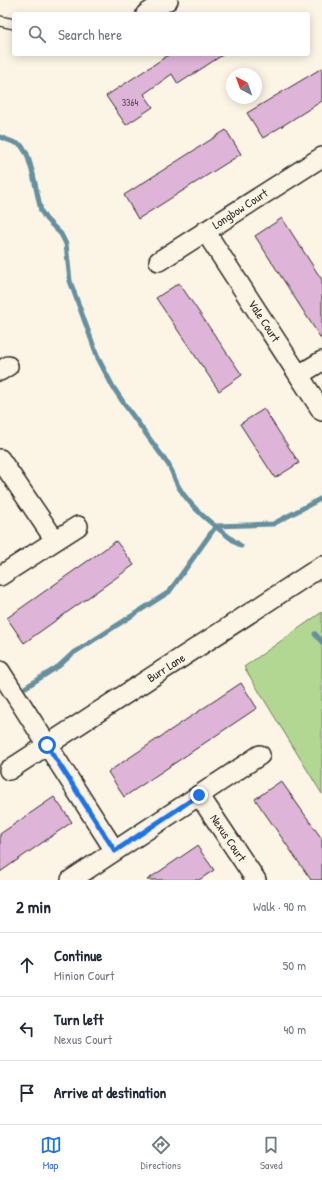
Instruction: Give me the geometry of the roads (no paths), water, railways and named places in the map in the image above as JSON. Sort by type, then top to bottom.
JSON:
[{"type":"street","points":[[149,12],[168,0]]},
{"type":"street","name":"Longbow Court","points":[[159,261],[322,157]]},
{"type":"street","name":"Vale Court","points":[[205,231],[322,411]]},
{"type":"street","points":[[299,375],[322,361]]},
{"type":"street","points":[[0,459],[55,540]]},
{"type":"street","points":[[0,576],[78,526]]},
{"type":"street","name":"Burr Lane","points":[[9,770],[322,566]]},
{"type":"street","points":[[0,671],[115,851]]},
{"type":"street","points":[[71,880],[260,755]]},
{"type":"street","name":"Nexus Court","points":[[199,795],[256,880]]},
{"type":"lane","points":[[0,21],[12,24]]},
{"type":"waterway","points":[[0,137],[21,145],[27,154],[41,211],[46,219],[61,234],[66,244],[70,281],[98,358],[113,387],[168,464],[178,486],[186,498],[208,520],[241,546]]},
{"type":"waterway","points":[[26,687],[59,666],[72,654],[169,592],[216,526],[273,524],[322,498]]},
{"type":"waterway","points":[[315,634],[322,642]]}]
